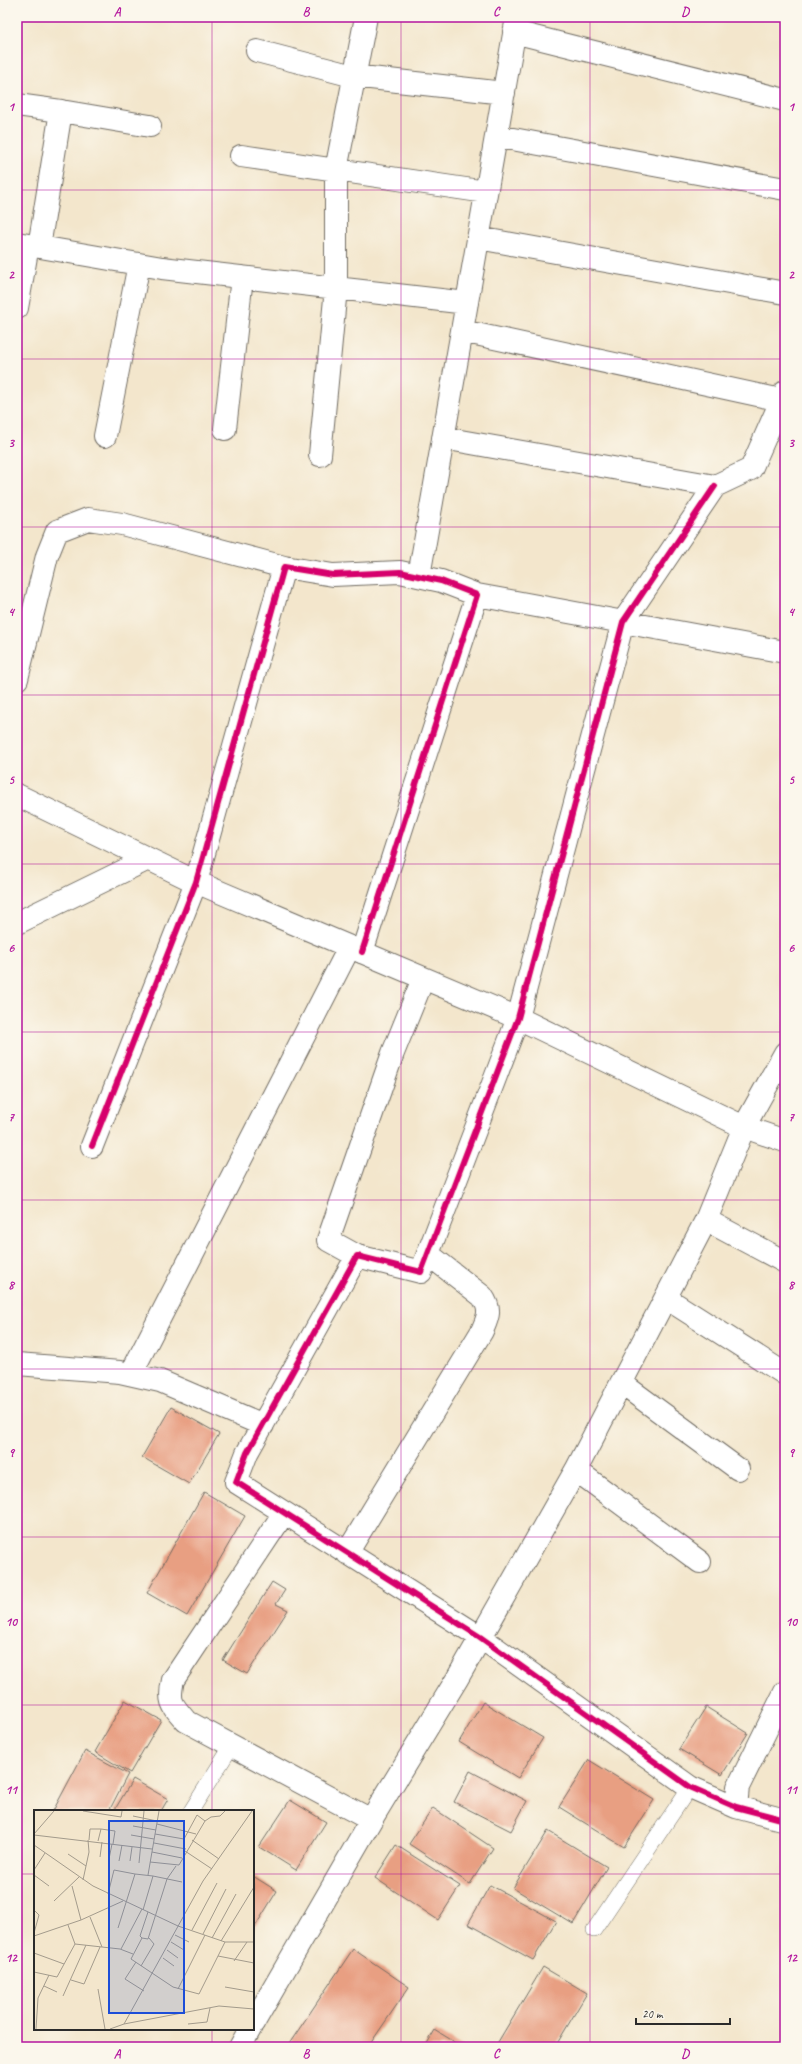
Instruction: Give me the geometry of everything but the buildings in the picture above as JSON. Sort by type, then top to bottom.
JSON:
[{"type":"street","points":[[320,455],[336,288],[336,170],[366,17]]},
{"type":"street","points":[[419,576],[515,25],[785,100]]},
{"type":"street","points":[[257,51],[354,76],[504,93]]},
{"type":"street","points":[[17,105],[150,126]]},
{"type":"street","points":[[17,308],[28,245],[61,111]]},
{"type":"street","points":[[496,136],[785,189]]},
{"type":"street","points":[[241,156],[486,192]]},
{"type":"street","points":[[478,238],[785,293]]},
{"type":"street","points":[[28,245],[140,264],[467,303]]},
{"type":"street","points":[[105,436],[140,264]]},
{"type":"street","points":[[225,429],[242,277]]},
{"type":"street","points":[[424,979],[393,1052],[328,1240],[358,1256],[421,1272],[518,1018],[623,622],[715,486],[751,468],[783,396],[462,331]]},
{"type":"street","points":[[443,438],[715,486]]},
{"type":"street","points":[[17,679],[47,556],[57,531],[88,519],[122,524],[284,567],[333,575],[400,572],[441,581],[477,596],[785,652]]},
{"type":"street","points":[[92,1146],[196,882],[284,567]]},
{"type":"street","points":[[131,1374],[355,950],[477,596]]},
{"type":"street","points":[[17,795],[196,882],[518,1018],[744,1127],[785,1141]]},
{"type":"street","points":[[17,923],[148,859]]},
{"type":"street","points":[[254,2022],[371,1820],[457,1679],[480,1636],[576,1470],[706,1220],[744,1127],[785,1053]]},
{"type":"street","points":[[706,1220],[785,1262]]},
{"type":"street","points":[[347,1553],[482,1332],[488,1318],[488,1305],[482,1296],[428,1254]]},
{"type":"street","points":[[358,1256],[247,1453],[236,1482],[480,1636],[690,1788],[736,1807],[785,1820]]},
{"type":"street","points":[[666,1298],[785,1374]]},
{"type":"street","points":[[17,1364],[131,1374],[160,1381],[263,1426]]},
{"type":"street","points":[[621,1383],[738,1469]]},
{"type":"street","points":[[576,1470],[700,1562]]},
{"type":"street","points":[[284,1513],[173,1680],[169,1696],[174,1707],[186,1721],[231,1747],[371,1820]]},
{"type":"street","points":[[736,1807],[738,1787],[785,1692]]},
{"type":"street","points":[[240,2047],[249,2030]]},
{"type":"lane","points":[[192,1810],[231,1747]]},
{"type":"lane","points":[[594,1930],[690,1788]]},
{"type":"cycle path","points":[[715,486],[623,622],[518,1018],[421,1272],[357,1256],[247,1453],[236,1482],[480,1637],[690,1787],[736,1807],[785,1820]]},
{"type":"cycle path","points":[[92,1146],[196,882],[284,567],[333,575],[400,572],[441,581],[477,595],[362,952]]}]
